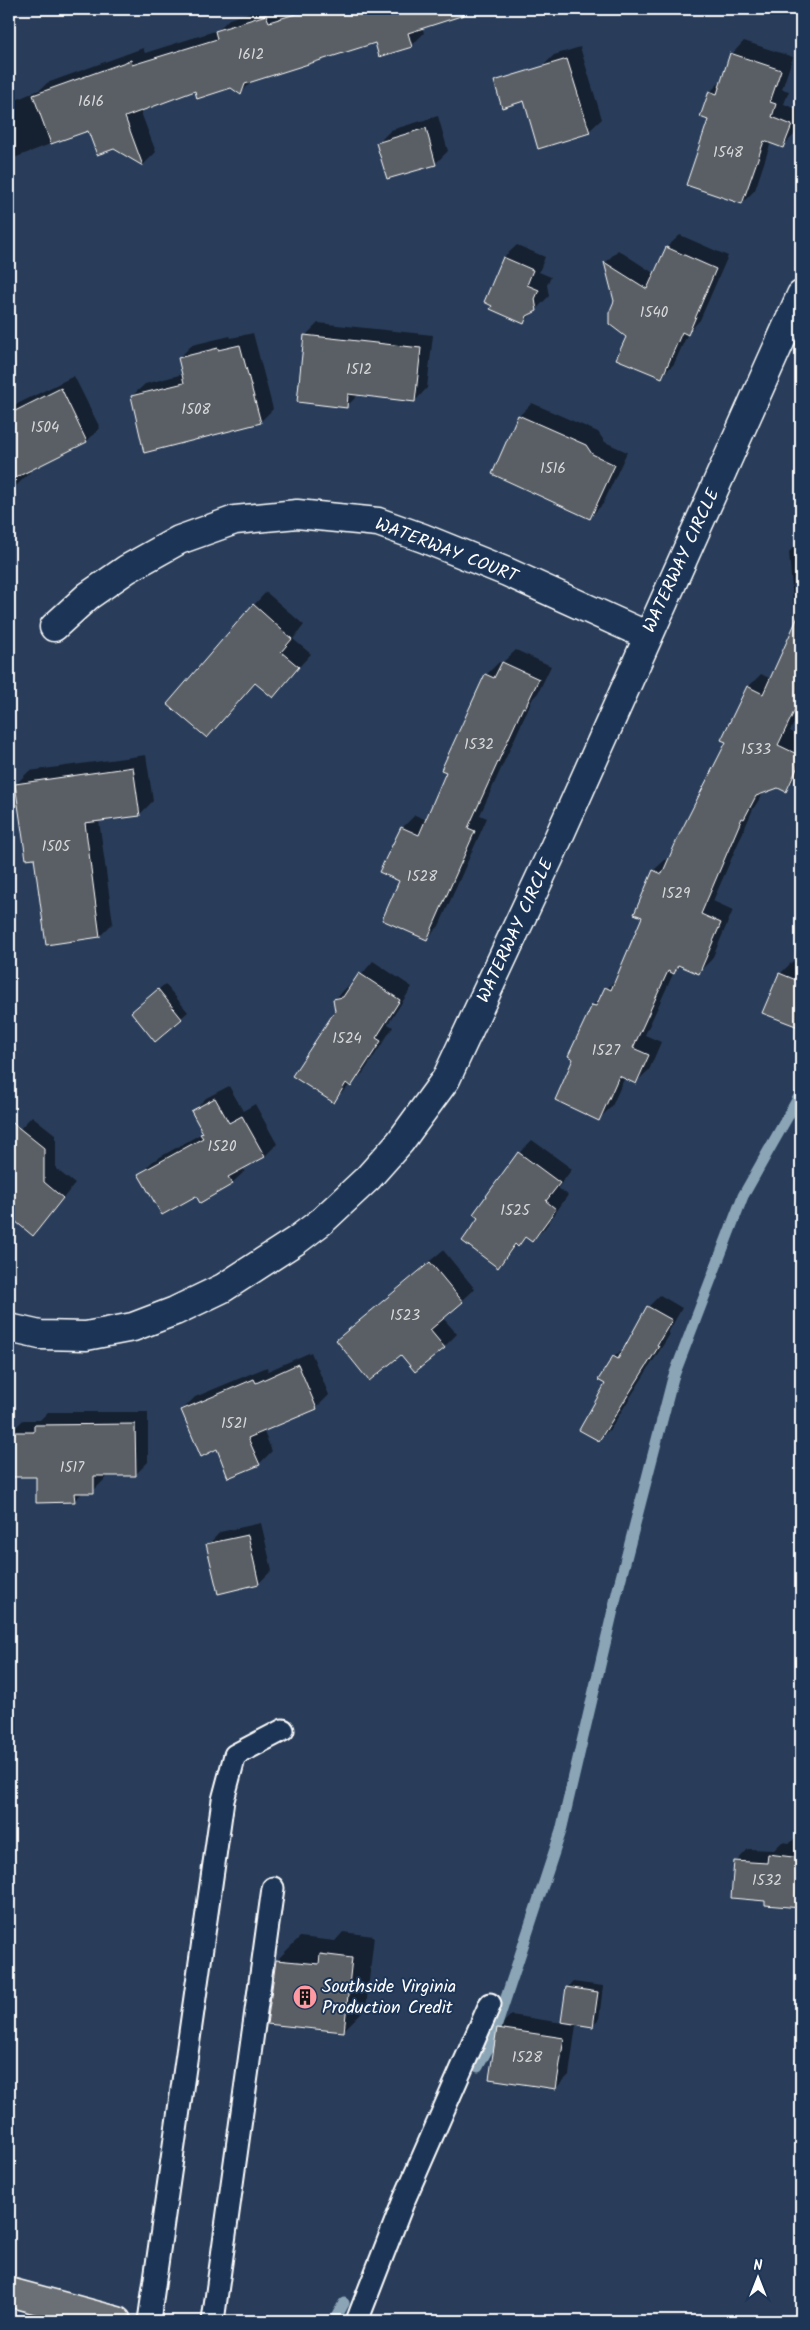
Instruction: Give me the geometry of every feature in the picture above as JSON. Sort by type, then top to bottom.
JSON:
[{"type":"highway","points":[[9,2292],[117,2321]]},
{"type":"street","name":"WATERWAY CIRCLE","points":[[9,1328],[40,1335],[86,1336],[133,1327],[175,1312],[223,1288],[297,1240],[322,1221],[368,1178],[400,1142],[446,1079],[553,850],[801,295]]},
{"type":"street","name":"WATERWAY COURT","points":[[54,627],[88,596],[127,569],[178,540],[235,520],[297,514],[378,522],[507,572],[648,636]]},
{"type":"lane","points":[[149,2321],[223,1800],[235,1755],[283,1730]]},
{"type":"lane","points":[[213,2321],[273,1888]]},
{"type":"lane","points":[[357,2321],[404,2200],[490,2004]]},
{"type":"building","points":[[312,9],[463,9],[464,15],[408,33],[412,47],[379,57],[375,43],[245,84],[241,95],[231,88],[197,99],[195,91],[125,117],[143,166],[114,149],[97,155],[88,131],[51,144],[33,95],[131,60],[132,65],[217,39],[215,31],[266,15],[269,22]]},
{"type":"building","points":[[730,53],[781,70],[770,102],[776,104],[772,117],[792,125],[783,148],[764,141],[742,204],[686,185],[708,120],[700,117],[709,91],[717,94]]},
{"type":"building","points":[[567,59],[590,133],[538,149],[524,101],[502,108],[494,81]]},
{"type":"building","points":[[426,128],[436,165],[387,179],[376,143]]},
{"type":"building","points":[[666,247],[716,269],[688,335],[682,332],[662,378],[616,359],[626,337],[609,324],[609,313],[614,301],[604,262],[647,289]]},
{"type":"building","points":[[503,257],[533,270],[527,285],[539,290],[535,299],[537,311],[527,316],[524,324],[490,309],[492,306],[484,302]]},
{"type":"building","points":[[304,335],[421,348],[415,402],[348,394],[347,408],[297,402]]},
{"type":"building","points":[[240,345],[261,423],[144,453],[131,396],[184,383],[178,358],[218,348],[218,350]]},
{"type":"building","points":[[61,388],[87,442],[9,481],[9,414]]},
{"type":"building","points":[[518,415],[586,445],[592,454],[615,465],[590,519],[492,474]]},
{"type":"building","points":[[253,604],[292,639],[281,652],[299,667],[273,698],[255,683],[207,738],[167,704]]},
{"type":"building","points":[[801,610],[801,697],[778,745],[801,756],[801,760],[786,792],[778,788],[756,796],[744,819],[742,818],[701,914],[721,923],[699,974],[678,965],[674,974],[668,971],[633,1048],[649,1055],[636,1084],[619,1076],[599,1121],[555,1100],[573,1059],[568,1056],[592,1005],[596,1006],[605,987],[611,990],[642,917],[634,914],[653,870],[662,874],[679,835],[726,742],[721,740],[747,686],[763,694]]},
{"type":"building","points":[[502,662],[539,679],[525,708],[523,707],[468,828],[475,831],[427,940],[382,920],[399,881],[379,872],[401,827],[419,835],[446,772],[441,770],[485,674],[494,678]]},
{"type":"building","points":[[133,767],[140,816],[85,823],[100,937],[46,945],[34,858],[26,859],[15,784]]},
{"type":"building","points":[[359,973],[400,1000],[376,1038],[381,1041],[351,1087],[346,1083],[334,1103],[292,1076],[335,1011],[333,999],[343,997]]},
{"type":"building","points":[[779,973],[801,982],[801,1028],[762,1013]]},
{"type":"building","points":[[158,989],[182,1019],[155,1042],[131,1012]]},
{"type":"building","points":[[215,1098],[229,1123],[242,1116],[265,1157],[228,1177],[233,1184],[200,1203],[196,1196],[162,1215],[138,1174],[203,1138],[200,1134],[203,1133],[191,1111]]},
{"type":"building","points":[[9,1120],[44,1148],[44,1182],[63,1198],[33,1236],[9,1216]]},
{"type":"building","points":[[518,1152],[560,1183],[546,1201],[556,1209],[532,1242],[525,1237],[518,1247],[515,1244],[498,1268],[462,1241],[478,1218],[473,1214]]},
{"type":"building","points":[[430,1262],[463,1302],[430,1330],[445,1348],[415,1372],[401,1355],[369,1381],[336,1340]]},
{"type":"building","points":[[647,1306],[672,1320],[657,1345],[659,1346],[599,1441],[579,1430],[605,1384],[598,1380],[613,1356],[618,1359]]},
{"type":"building","points":[[298,1364],[317,1409],[248,1438],[260,1465],[228,1478],[217,1449],[201,1457],[181,1410],[254,1379],[256,1383]]},
{"type":"building","points":[[135,1424],[136,1476],[94,1476],[94,1493],[74,1493],[75,1502],[36,1503],[36,1477],[9,1477],[9,1432],[34,1432],[34,1425]]},
{"type":"building","points":[[248,1535],[259,1584],[218,1594],[206,1544]]},
{"type":"building","points":[[768,1854],[801,1858],[801,1908],[765,1905],[765,1901],[731,1898],[734,1861],[767,1863]]},
{"type":"building","name":"Southside Virginia Production Credit","points":[[320,1954],[352,1958],[344,2032],[267,2024],[276,1960],[319,1964]]},
{"type":"building","points":[[566,1987],[598,1992],[593,2027],[561,2022]]},
{"type":"building","points":[[497,2028],[564,2038],[556,2089],[489,2079]]},
{"type":"waterway","points":[[478,2067],[491,2043],[561,1831],[617,1593],[673,1378],[743,1196],[801,1093]]},
{"type":"waterway","points":[[334,2321],[344,2303]]},
{"type":"place","name":"Southside Virginia Production Credit","points":[[305,1997]]}]
